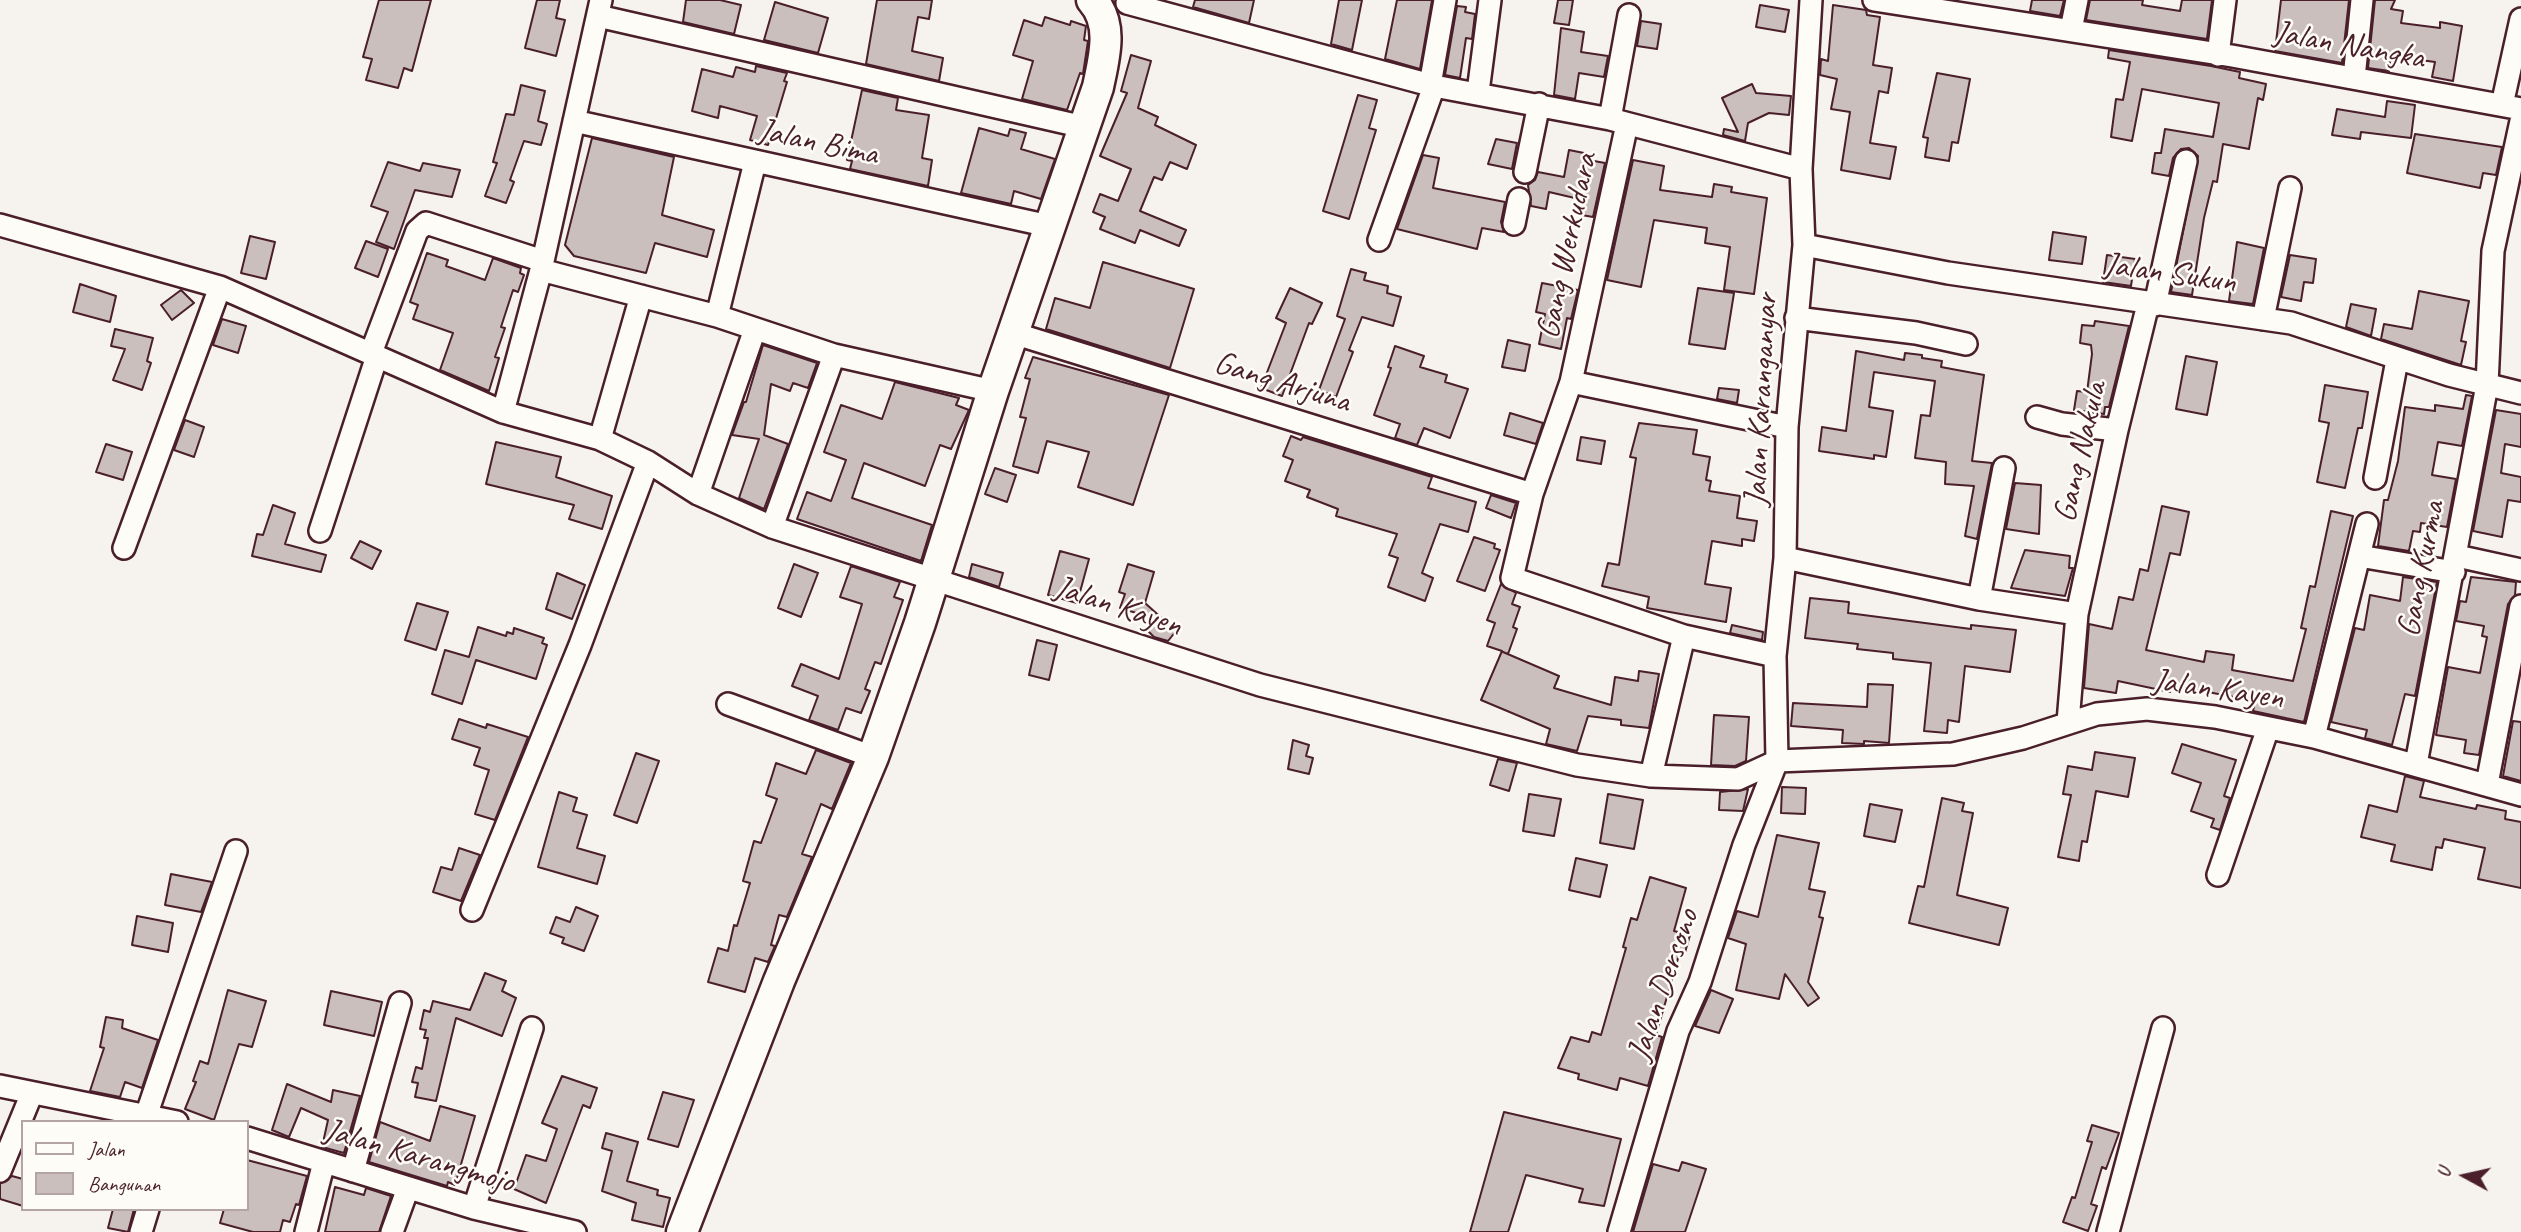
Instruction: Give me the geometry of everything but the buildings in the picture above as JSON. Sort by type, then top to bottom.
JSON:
[{"type":"main road","points":[[682,1232],[779,981],[873,757],[993,391],[1084,127],[1105,55],[1102,12],[1091,0]]},
{"type":"street","points":[[1379,240],[1432,85],[1445,0]]},
{"type":"street","points":[[1478,92],[1490,0]]},
{"type":"street","name":"Jalan Karanganyar","points":[[1777,761],[1775,656],[1785,558],[1787,428],[1804,245],[1801,169],[1811,0]]},
{"type":"street","name":"Jalan Nangka","points":[[1874,0],[2071,30],[2512,107]]},
{"type":"street","points":[[2071,30],[2077,0]]},
{"type":"street","points":[[2218,55],[2225,0]]},
{"type":"street","points":[[2354,78],[2361,0]]},
{"type":"street","points":[[1104,27],[1128,2],[1432,85],[1619,121],[1801,169]]},
{"type":"street","points":[[503,412],[542,265],[600,8],[1084,127]]},
{"type":"street","name":"Gang Werkudara","points":[[1571,383],[1619,121],[1629,15]]},
{"type":"street","points":[[2512,107],[2521,19]]},
{"type":"street","points":[[1525,172],[1539,104]]},
{"type":"street","name":"Jalan Bima","points":[[574,121],[1049,226]]},
{"type":"street","name":"Gang Kurma","points":[[2416,764],[2487,385],[2493,251],[2521,121]]},
{"type":"street","name":"Gang Nakula","points":[[2068,722],[2077,614],[2117,430],[2186,161]]},
{"type":"street","points":[[717,316],[755,162]]},
{"type":"street","points":[[2263,320],[2290,188]]},
{"type":"street","points":[[1514,224],[1519,199]]},
{"type":"street","points":[[320,531],[374,354],[417,231],[426,223],[437,224],[542,265],[717,316],[834,355],[993,391]]},
{"type":"street","name":"Jalan Kayen","points":[[0,225],[220,287],[503,412],[600,439],[648,462],[698,494],[772,527],[1260,685],[1577,765],[1651,776],[1738,779],[1777,761],[1953,754],[2002,743],[2068,722],[2125,709],[2147,709],[2215,717],[2314,737],[2521,794]]},
{"type":"street","name":"Jalan Sukun","points":[[1804,245],[1948,273],[2315,329],[2397,360],[2521,393]]},
{"type":"street","points":[[124,548],[220,287]]},
{"type":"street","points":[[600,439],[641,296]]},
{"type":"street","points":[[1796,318],[1916,333],[1966,344]]},
{"type":"street","points":[[698,494],[755,329]]},
{"type":"street","name":"Gang Arjuna","points":[[1013,333],[1532,494]]},
{"type":"street","points":[[772,527],[834,355]]},
{"type":"street","points":[[2375,478],[2397,360]]},
{"type":"street","points":[[1775,656],[1684,636],[1512,578],[1532,494],[1571,383],[1787,428]]},
{"type":"street","points":[[2037,417],[2063,424],[2117,430]]},
{"type":"street","points":[[472,910],[580,645],[648,462]]},
{"type":"street","points":[[1979,599],[2004,468]]},
{"type":"street","points":[[2314,737],[2367,524]]},
{"type":"street","points":[[2359,556],[2521,570]]},
{"type":"street","points":[[1785,558],[1979,599],[2077,614]]},
{"type":"street","points":[[2487,784],[2521,606]]},
{"type":"street","points":[[1651,776],[1684,636]]},
{"type":"street","points":[[728,704],[873,757]]},
{"type":"street","points":[[2218,875],[2268,728]]},
{"type":"street","name":"Jalan Dersono","points":[[1619,1232],[1678,1031],[1700,982],[1744,845],[1777,761]]},
{"type":"street","points":[[147,1113],[236,851]]},
{"type":"street","points":[[353,1171],[400,1003]]},
{"type":"street","points":[[474,1208],[532,1028]]},
{"type":"street","points":[[2108,1232],[2162,1028]]},
{"type":"street","points":[[0,1086],[147,1113],[170,1120]]},
{"type":"street","points":[[0,1171],[32,1093]]},
{"type":"street","name":"Jalan Karangmojo","points":[[248,1138],[474,1208],[575,1232]]},
{"type":"street","points":[[306,1232],[324,1162]]},
{"type":"street","points":[[391,1232],[408,1188]]},
{"type":"street","points":[[141,1232],[147,1211]]}]
